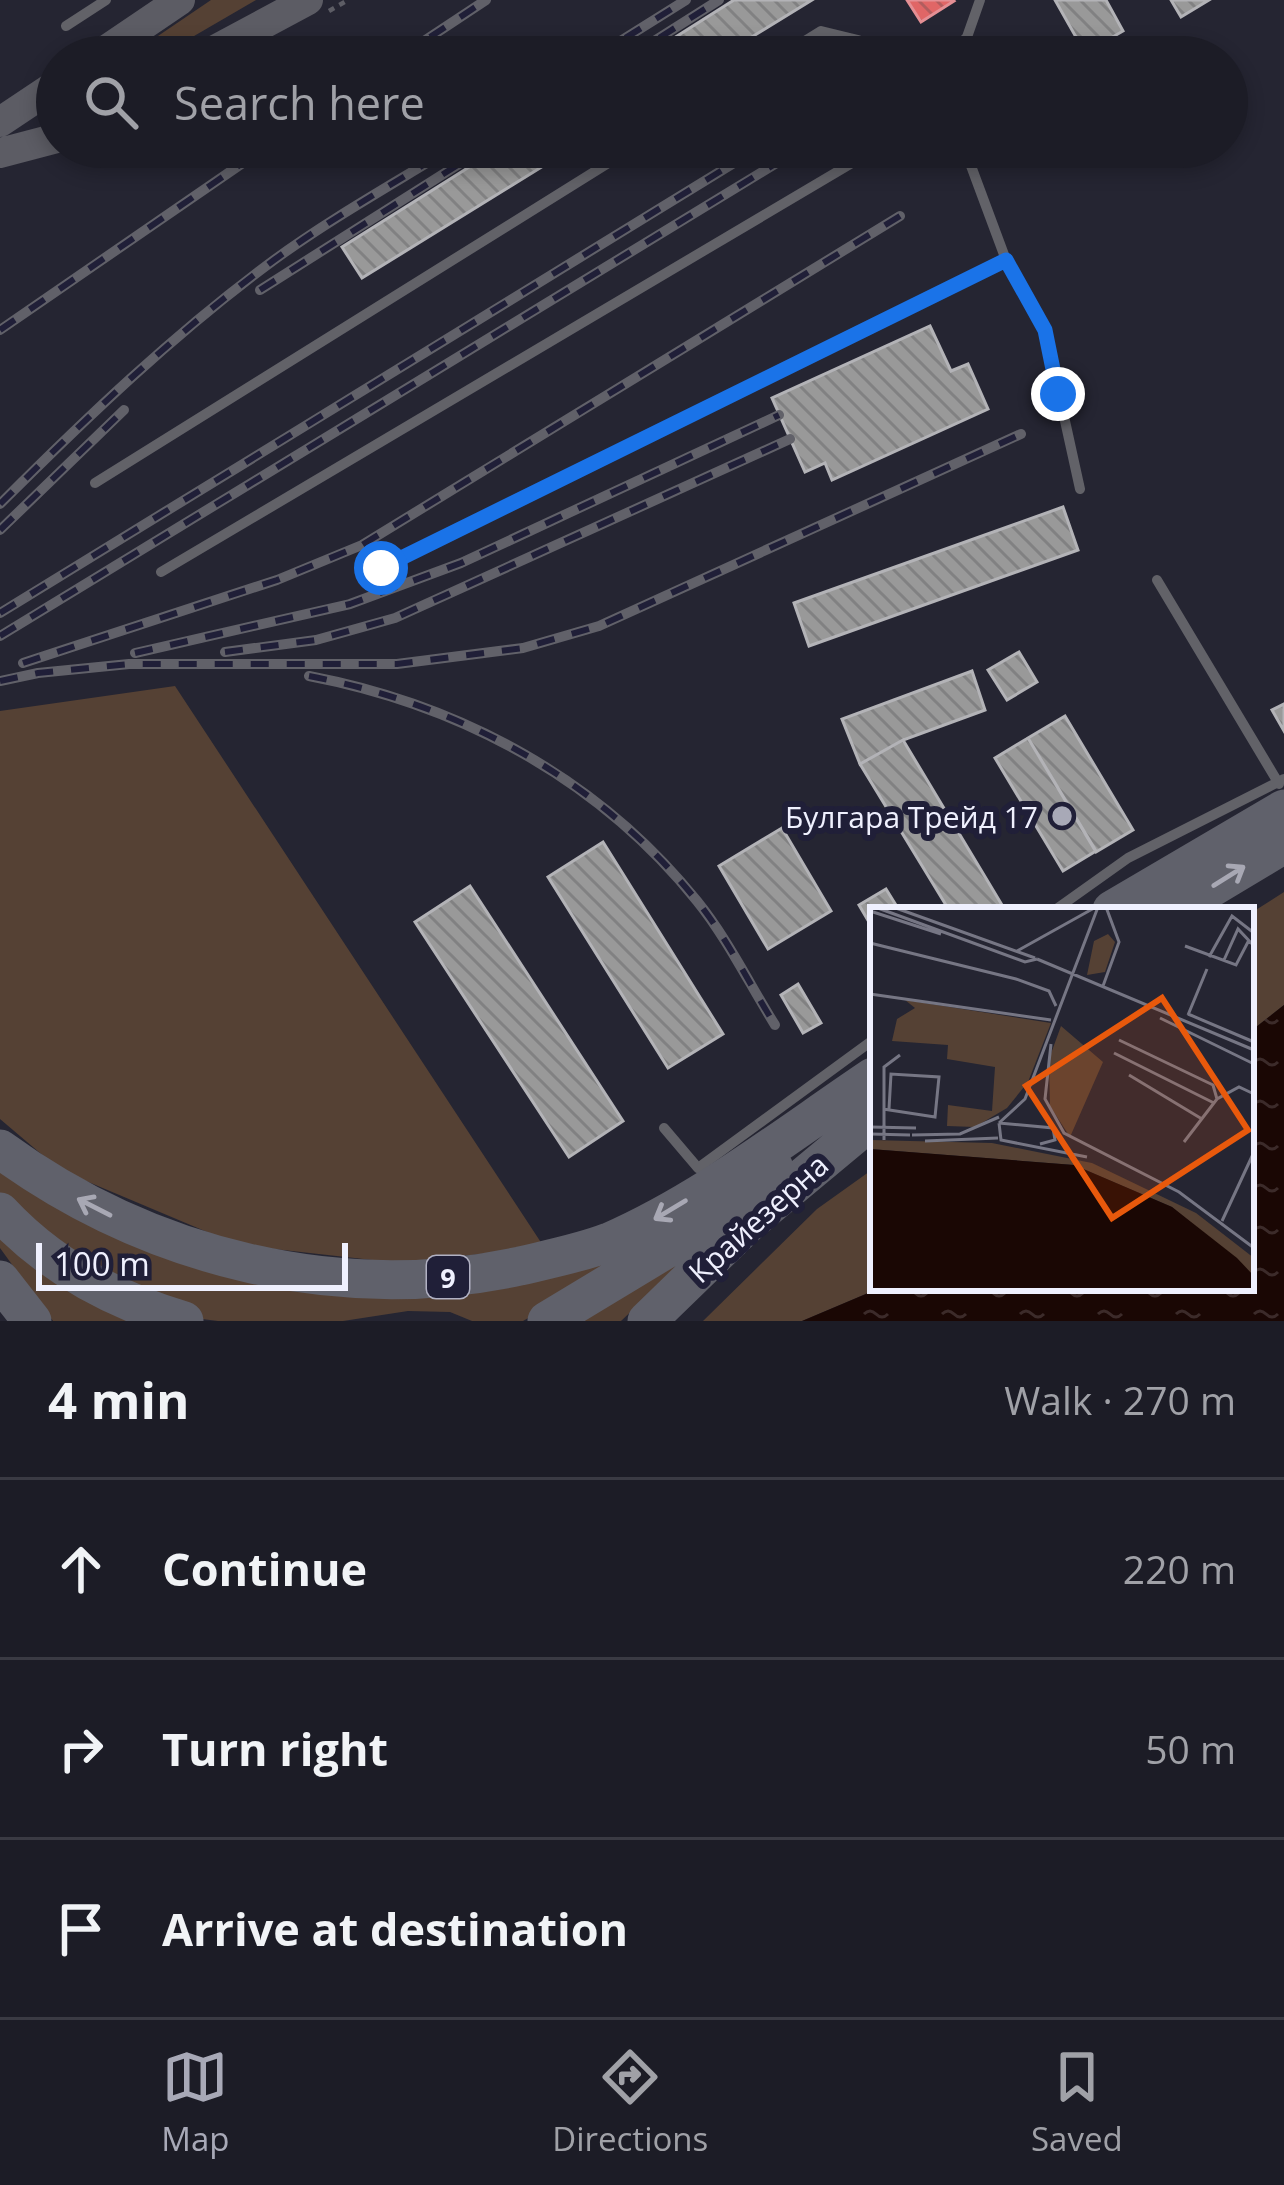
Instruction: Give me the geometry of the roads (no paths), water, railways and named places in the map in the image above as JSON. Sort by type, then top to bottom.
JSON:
[{"type":"highway","points":[[1116,907],[1282,791]]},
{"type":"highway","points":[[1179,907],[1284,844]]},
{"type":"highway","name":"9","points":[[0,1149],[58,1189],[170,1243],[297,1273],[425,1279],[491,1272],[604,1244],[662,1216],[870,1082]]},
{"type":"highway","points":[[547,1321],[692,1234],[870,1083]]},
{"type":"highway","name":"Крайезерна","points":[[647,1321],[760,1212],[870,1121]]},
{"type":"highway","points":[[0,1212],[56,1262],[100,1289],[184,1321]]},
{"type":"highway","points":[[0,1280],[32,1321]]},
{"type":"main road","points":[[127,36],[180,0]]},
{"type":"main road","points":[[241,36],[308,0]]},
{"type":"main road","points":[[0,122],[36,97]]},
{"type":"main road","points":[[0,153],[36,144]]},
{"type":"lane","points":[[66,26],[106,0]]},
{"type":"lane","points":[[967,36],[980,0]]},
{"type":"lane","points":[[813,36],[821,31],[842,36]]},
{"type":"lane","points":[[95,483],[600,168]]},
{"type":"lane","points":[[161,572],[844,168]]},
{"type":"lane","points":[[972,168],[1006,260],[1045,330],[1080,489]]},
{"type":"lane","points":[[381,568],[1006,260]]},
{"type":"lane","points":[[1059,907],[1128,858],[1282,791],[1157,580]]},
{"type":"lane","points":[[664,1128],[698,1168],[870,1042]]},
{"type":"water","points":[[1284,1005],[1284,1321],[802,1321],[873,1291],[1254,1291],[1254,1029]]},
{"type":"railway","points":[[432,36],[486,0]]},
{"type":"railway","points":[[629,36],[686,0]]},
{"type":"railway","points":[[662,36],[719,0]]},
{"type":"railway","points":[[0,330],[235,168]]},
{"type":"railway","points":[[0,504],[132,377],[237,288],[317,230],[419,168]]},
{"type":"railway","points":[[260,290],[453,168]]},
{"type":"railway","points":[[0,613],[726,168]]},
{"type":"railway","points":[[0,636],[769,168]]},
{"type":"railway","points":[[23,663],[277,580],[362,545],[900,216]]},
{"type":"railway","points":[[0,530],[124,410]]},
{"type":"railway","points":[[135,653],[350,604],[461,563],[779,415]]},
{"type":"railway","points":[[0,681],[129,664],[397,664],[523,648],[599,626],[1021,434]]},
{"type":"railway","points":[[225,652],[316,640],[395,618],[790,439]]},
{"type":"railway","points":[[309,676],[420,706],[473,728],[571,784],[616,818],[697,901],[775,1025]]},
{"type":"place","name":"Булгара Трейд 17","points":[[1062,816]]}]
